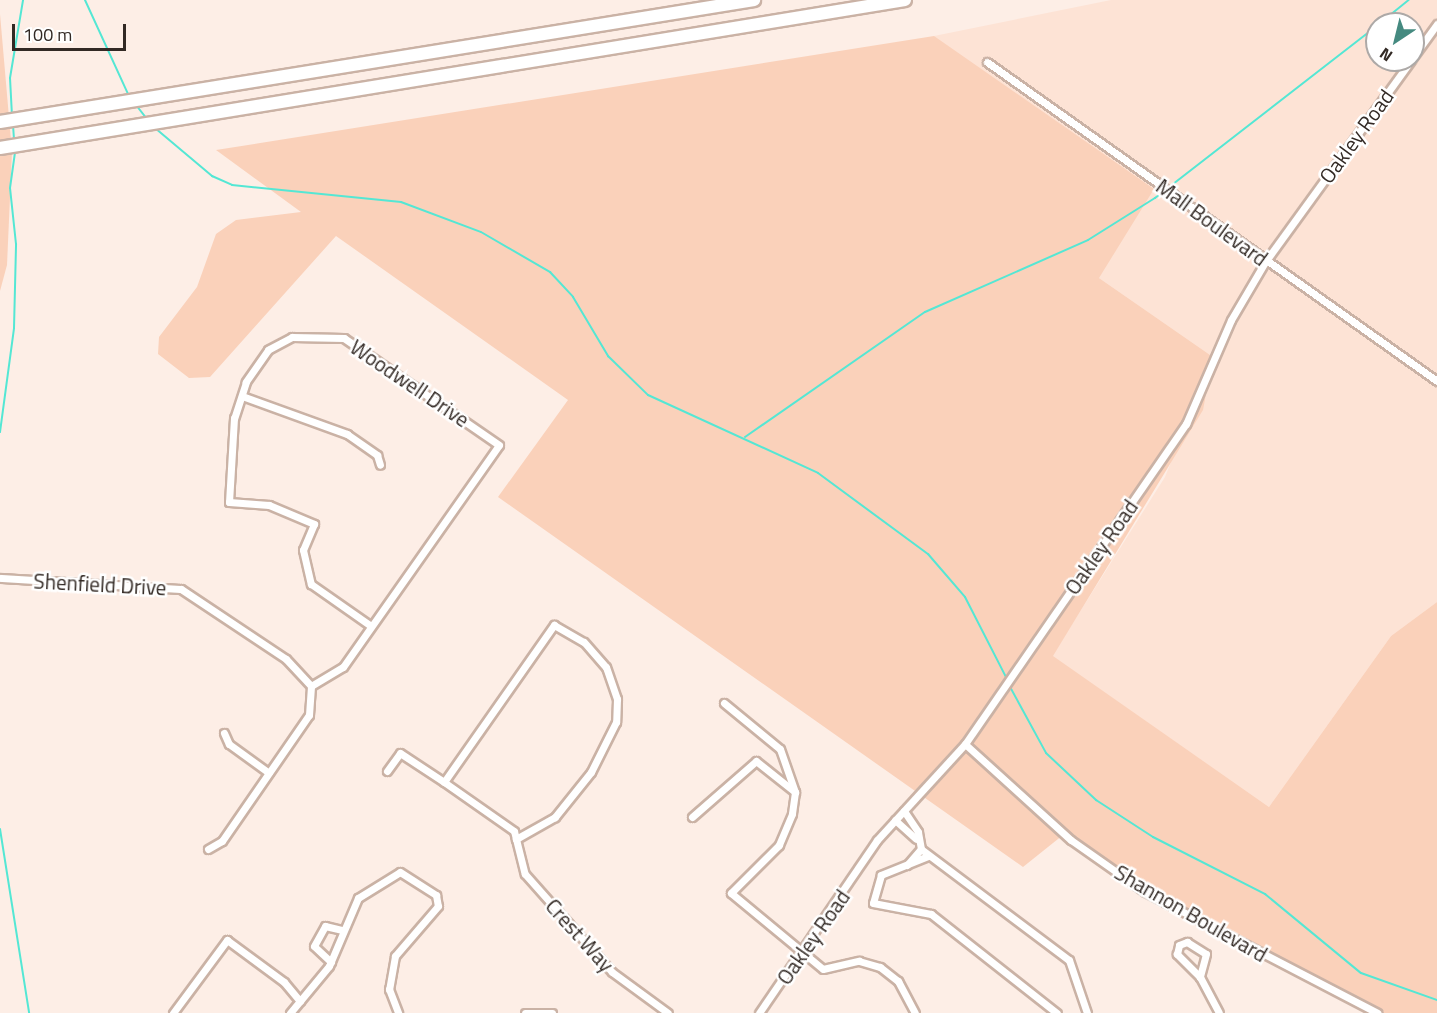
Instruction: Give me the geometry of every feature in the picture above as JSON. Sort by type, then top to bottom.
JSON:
[{"type":"highway","points":[[0,122],[754,0]]},
{"type":"highway","points":[[0,148],[905,0]]},
{"type":"street","name":"Oakley Road","points":[[1425,41],[1437,24]]},
{"type":"street","name":"Mall Boulevard","points":[[987,62],[1265,262],[1437,381]]},
{"type":"street","name":"Oakley Road","points":[[759,1013],[895,820],[965,744],[1186,424],[1231,320],[1265,262],[1403,72]]},
{"type":"street","name":"Woodwell Drive","points":[[311,686],[343,667],[499,445],[360,347],[328,334],[292,337],[268,350],[242,396],[234,418],[229,502],[269,505],[314,525],[303,558],[311,584],[371,626]]},
{"type":"street","points":[[242,396],[347,434],[377,455],[380,465]]},
{"type":"street","name":"Shenfield Drive","points":[[0,578],[181,589],[286,659],[311,686]]},
{"type":"street","points":[[387,771],[400,753],[514,831],[516,839],[555,817],[591,772],[616,722],[615,688],[584,642],[554,625],[444,782]]},
{"type":"street","points":[[208,849],[222,841],[309,716],[311,686]]},
{"type":"street","points":[[724,703],[780,749],[795,792],[792,814],[778,845],[731,893],[800,954],[823,969],[859,961],[880,967],[898,981],[915,1013]]},
{"type":"street","points":[[224,733],[229,744],[269,773]]},
{"type":"street","name":"Shannon Boulevard","points":[[965,744],[1071,840],[1145,892],[1377,1013]]},
{"type":"street","points":[[692,817],[756,761],[795,792]]},
{"type":"street","points":[[904,811],[918,832],[916,839]]},
{"type":"street","points":[[895,820],[916,839],[928,856],[1069,960],[1087,1013]]},
{"type":"street","name":"Crest Way","points":[[516,839],[525,874],[612,972],[668,1013]]},
{"type":"street","points":[[907,865],[921,849]]},
{"type":"street","points":[[928,856],[881,875],[873,903],[931,914],[1057,1013]]},
{"type":"street","points":[[290,1013],[331,962],[358,898],[394,873],[408,875],[436,895],[432,916],[400,946],[391,967],[389,989],[398,1013]]},
{"type":"street","points":[[331,962],[314,946],[325,926],[344,930]]},
{"type":"street","points":[[173,1013],[227,940],[275,974],[300,1001]]},
{"type":"street","points":[[1200,976],[1206,954],[1187,942],[1179,945],[1181,961],[1200,976],[1220,1013]]},
{"type":"street","points":[[1357,1013],[1361,1005]]},
{"type":"street","points":[[525,1013],[552,1013]]},
{"type":"shaded area","points":[[1111,0],[1437,0],[1437,602],[1391,636],[1269,807],[1052,656],[1165,477],[1213,357],[1099,278],[934,36]]},
{"type":"shaded area","points":[[0,14],[12,152],[7,265],[0,291]]},
{"type":"shaded area","points":[[934,36],[1154,189],[1099,278],[1213,357],[1203,410],[1053,656],[1269,807],[1391,636],[1437,602],[1437,1013],[1383,1013],[1200,918],[1063,835],[1023,867],[498,497],[568,400],[336,236],[210,377],[189,378],[158,354],[159,337],[197,287],[216,234],[236,220],[301,212],[216,150]]},
{"type":"waterway","points":[[12,116],[10,78],[23,0]]},
{"type":"waterway","points":[[85,0],[129,96]]},
{"type":"waterway","points":[[1394,12],[1409,0]]},
{"type":"waterway","points":[[745,437],[925,312],[1088,240],[1155,198],[1365,35]]},
{"type":"waterway","points":[[136,105],[147,119]]},
{"type":"waterway","points":[[13,125],[14,140]]},
{"type":"waterway","points":[[155,128],[212,176],[232,185],[401,202],[481,232],[550,272],[573,297],[608,356],[648,395],[818,473],[928,554],[965,597],[1007,679]]},
{"type":"waterway","points":[[0,432],[14,328],[16,244],[10,188],[15,151]]},
{"type":"waterway","points":[[1009,685],[1046,753],[1096,800],[1153,837],[1265,894],[1361,973],[1437,1000]]},
{"type":"waterway","points":[[0,829],[29,1013]]}]
